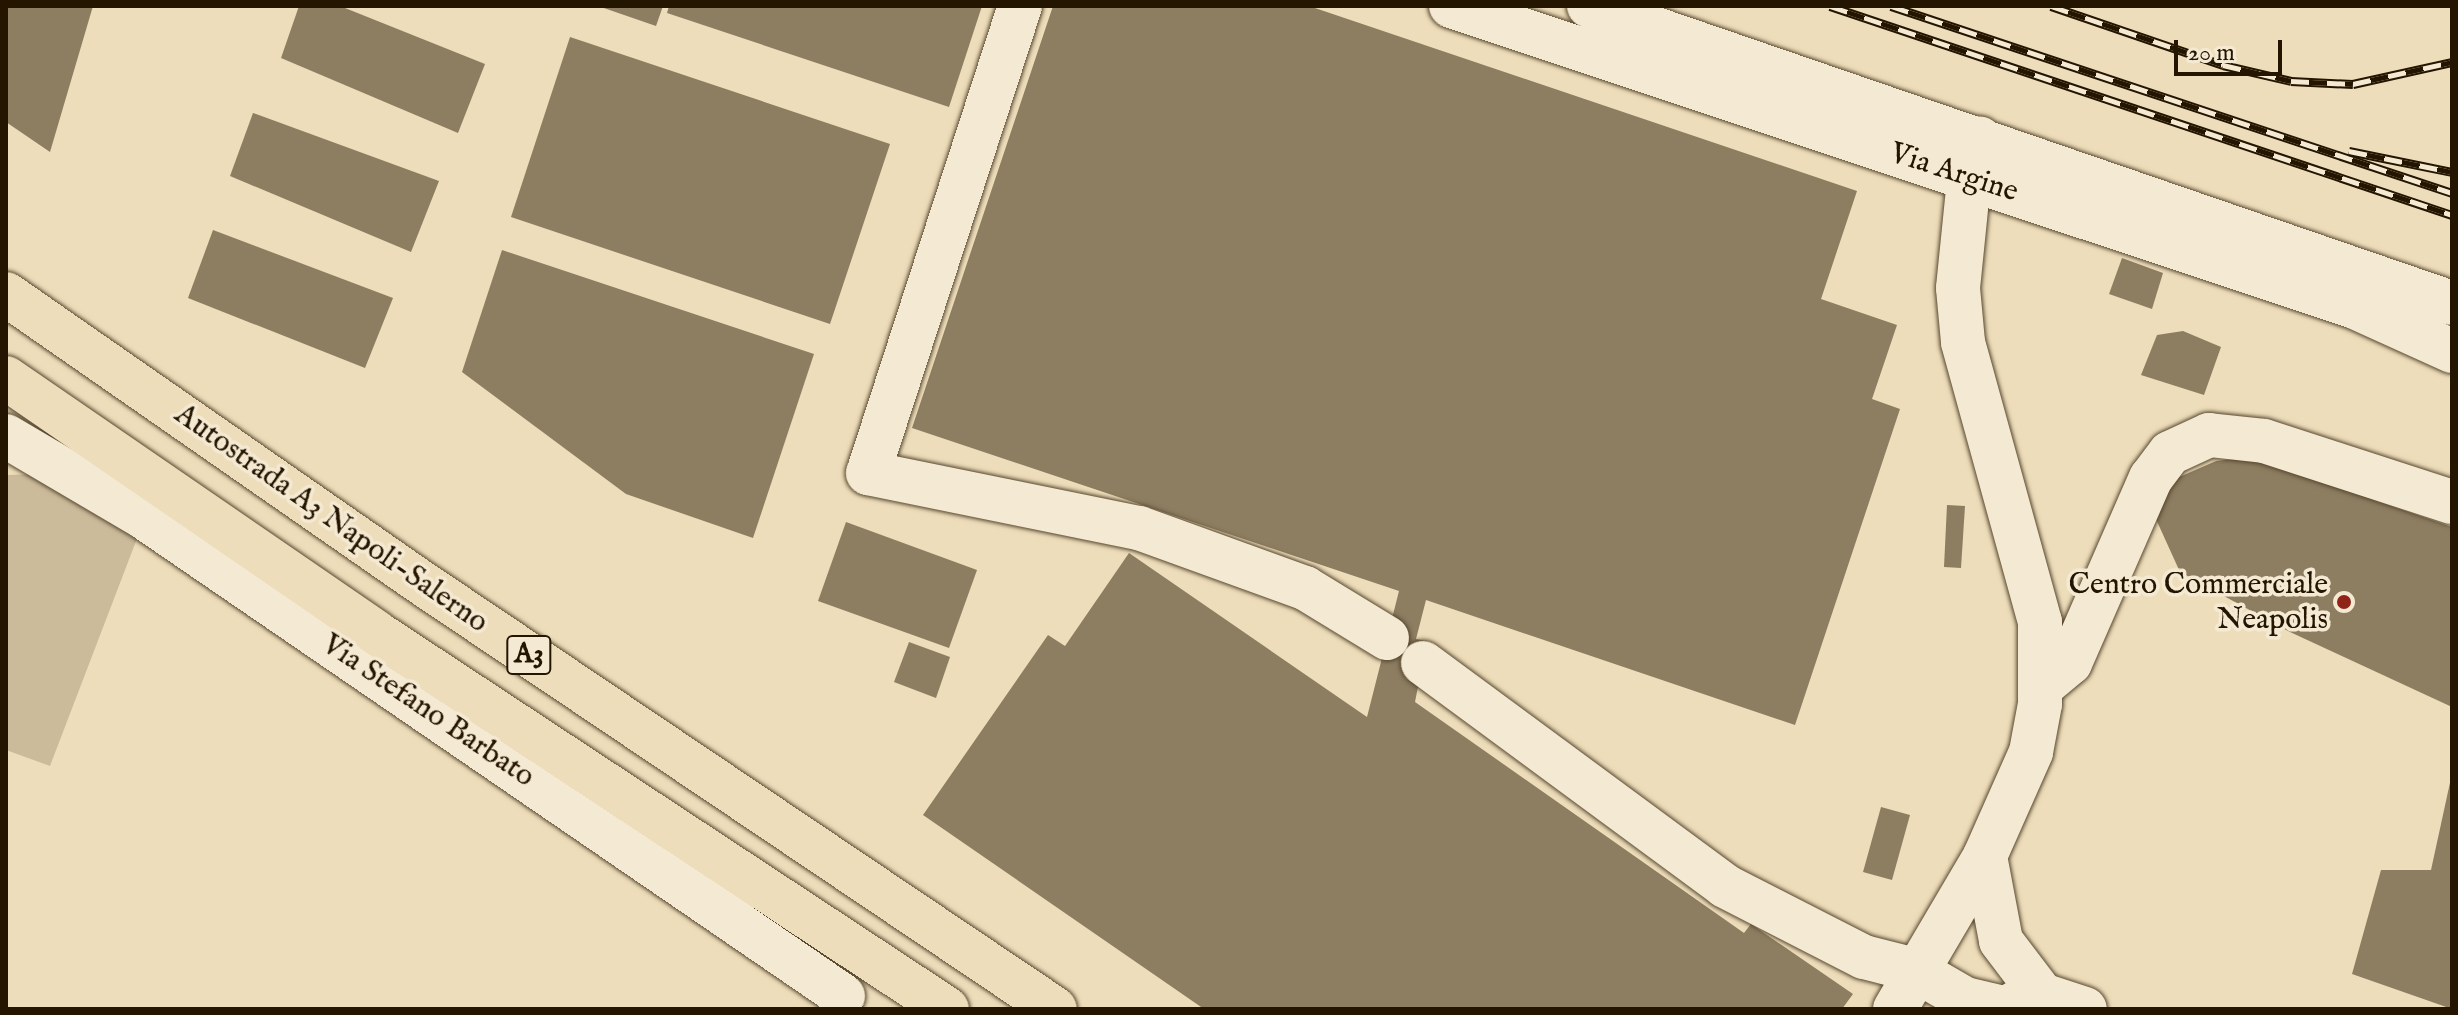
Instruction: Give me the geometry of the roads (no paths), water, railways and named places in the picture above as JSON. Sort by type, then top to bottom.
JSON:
[{"type":"highway","name":"Autostrada A3 Napoli-Salerno","points":[[6,294],[416,579],[1055,1009]]},
{"type":"highway","name":"A3","points":[[6,378],[375,632],[947,1009]]},
{"type":"street","points":[[1020,6],[868,473],[1139,528],[1305,588],[1387,638]]},
{"type":"street","name":"Via Argine","points":[[1451,6],[2444,298]]},
{"type":"street","name":"Via Argine","points":[[1589,6],[2355,307],[2452,351]]},
{"type":"street","points":[[1895,1009],[1915,990],[1985,856],[2031,752],[2041,687],[2040,622],[1963,342],[1958,288],[1975,158]]},
{"type":"street","points":[[2041,687],[2070,663],[2151,478],[2170,453],[2209,435],[2264,441],[2452,502]]},
{"type":"street","name":"Via Stefano Barbato","points":[[6,436],[145,518],[843,996]]},
{"type":"street","points":[[1423,663],[1725,886],[1864,957],[1915,990],[1999,1008],[2042,995]]},
{"type":"street","points":[[1985,856],[2001,941],[2042,995],[2085,1009]]},
{"type":"railway","points":[[1830,6],[2452,215]]},
{"type":"railway","points":[[1891,6],[2452,193]]},
{"type":"railway","points":[[2051,6],[2223,65],[2291,81],[2353,84],[2452,62]]},
{"type":"railway","points":[[2349,151],[2452,172]]},
{"type":"place","name":"Centro Commerciale Neapolis","points":[[2344,602]]}]
